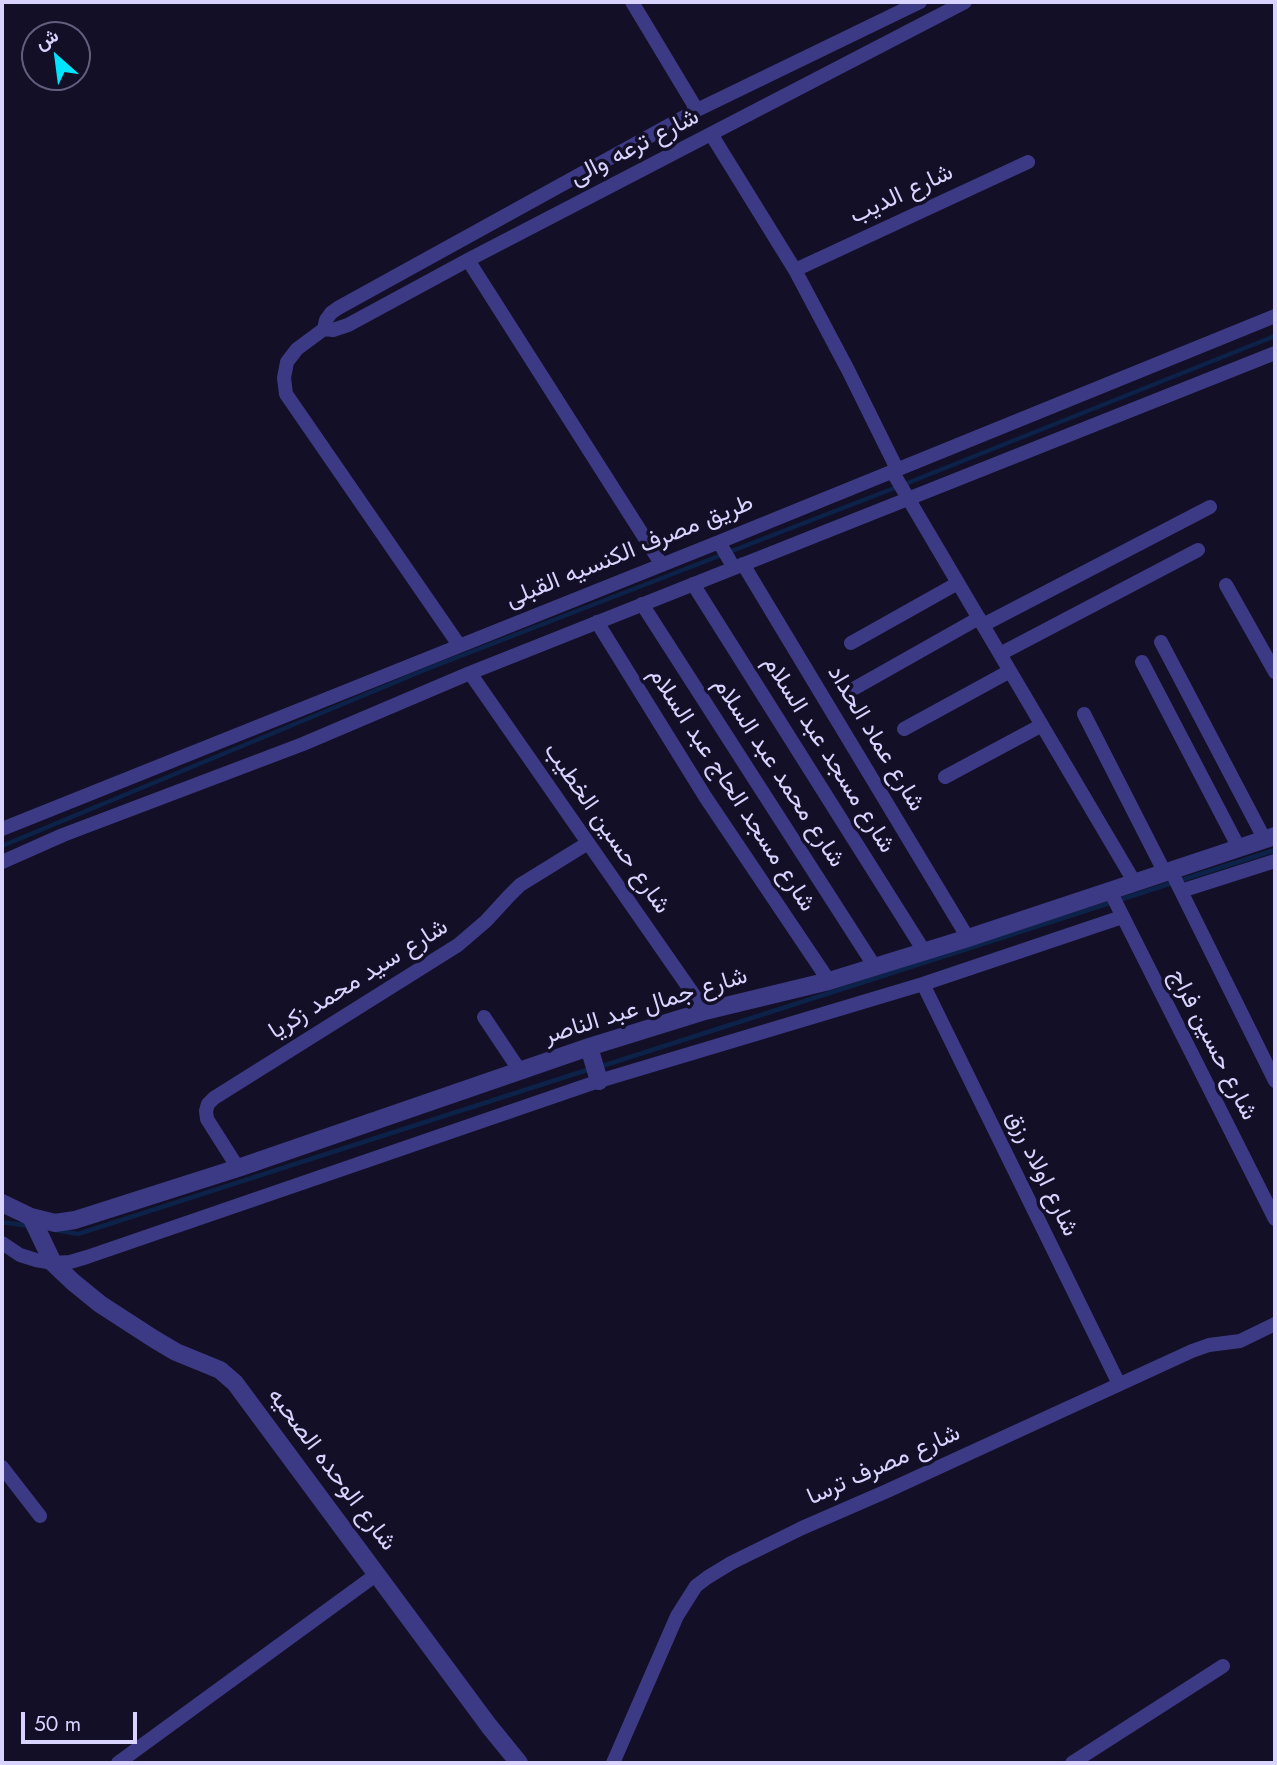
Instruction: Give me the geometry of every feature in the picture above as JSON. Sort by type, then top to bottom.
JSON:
[{"type":"street","points":[[632,2],[697,110]]},
{"type":"street","name":"شارع ترعه والى","points":[[459,645],[286,394],[284,378],[287,362],[297,349],[324,329],[326,320],[338,308],[697,110],[919,2]]},
{"type":"street","name":"شارع ترعه والى","points":[[324,329],[332,330],[348,325],[965,2]]},
{"type":"street","points":[[764,78],[777,100]]},
{"type":"street","points":[[711,134],[795,270],[848,370],[908,498],[1135,883]]},
{"type":"street","name":"شارع الديب","points":[[795,270],[1028,162]]},
{"type":"street","points":[[468,260],[662,565]]},
{"type":"street","name":"طريق مصرف الكنسيه القبلى","points":[[2,829],[1275,316]]},
{"type":"street","points":[[2,862],[63,835],[303,744],[470,673],[1275,353]]},
{"type":"street","points":[[855,688],[981,621],[1210,507]]},
{"type":"street","name":"شارع عماد الحداد","points":[[719,542],[738,566],[968,938]]},
{"type":"street","points":[[1000,654],[1198,550]]},
{"type":"street","points":[[851,643],[958,583]]},
{"type":"street","name":"شارع مسجد عبد السلام","points":[[693,584],[924,951]]},
{"type":"street","points":[[1226,585],[1275,672]]},
{"type":"street","name":"شارع محمد عبد السلام","points":[[642,604],[875,967]]},
{"type":"street","name":"شارع مسجد الحاج عبد السلام","points":[[597,622],[706,798],[829,981]]},
{"type":"street","points":[[1161,642],[1270,838]]},
{"type":"street","points":[[1143,662],[1239,848]]},
{"type":"street","points":[[904,729],[1010,671]]},
{"type":"street","name":"شارع حسين الخطيب","points":[[470,673],[705,1011]]},
{"type":"street","points":[[1083,715],[1173,879],[1275,1081]]},
{"type":"street","points":[[945,777],[1042,724]]},
{"type":"street","name":"شارع جمال عبد الناصر","points":[[1173,879],[1239,848],[1270,838]]},
{"type":"street","name":"شارع سيد محمد زكريا","points":[[238,1168],[207,1119],[208,1104],[214,1098],[458,945],[520,886],[588,844]]},
{"type":"street","name":"شارع جمال عبد الناصر","points":[[49,1254],[70,1262],[87,1257],[598,1078],[923,984],[1115,902],[1135,883],[1275,861]]},
{"type":"street","name":"شارع جمال عبد الناصر","points":[[33,1221],[55,1223],[75,1220],[705,1011],[829,981],[968,938],[1115,902]]},
{"type":"street","name":"شارع حسين فراج","points":[[1115,902],[1275,1219]]},
{"type":"street","name":"شارع اولاد رزق","points":[[923,984],[1119,1384]]},
{"type":"street","points":[[484,1017],[520,1071]]},
{"type":"street","points":[[590,1050],[598,1078]]},
{"type":"street","points":[[2,1203],[33,1221]]},
{"type":"street","name":"شارع الوحده الصحيه","points":[[33,1221],[49,1254],[73,1282],[100,1304],[176,1352],[220,1370],[230,1377],[519,1763]]},
{"type":"street","points":[[2,1243],[20,1255],[36,1260],[49,1254]]},
{"type":"street","name":"شارع مصرف ترسا","points":[[613,1763],[677,1616],[696,1586],[708,1577],[802,1528],[1192,1351],[1209,1345],[1241,1341],[1275,1324]]},
{"type":"street","points":[[2,1467],[40,1516]]},
{"type":"street","points":[[118,1763],[377,1574]]},
{"type":"street","points":[[1072,1763],[1223,1666]]},
{"type":"waterway","points":[[2,846],[427,669],[910,482],[1275,336]]},
{"type":"waterway","points":[[599,1067],[1275,850]]},
{"type":"waterway","points":[[55,1230],[78,1234],[590,1069]]},
{"type":"waterway","points":[[2,1222],[29,1226]]}]
